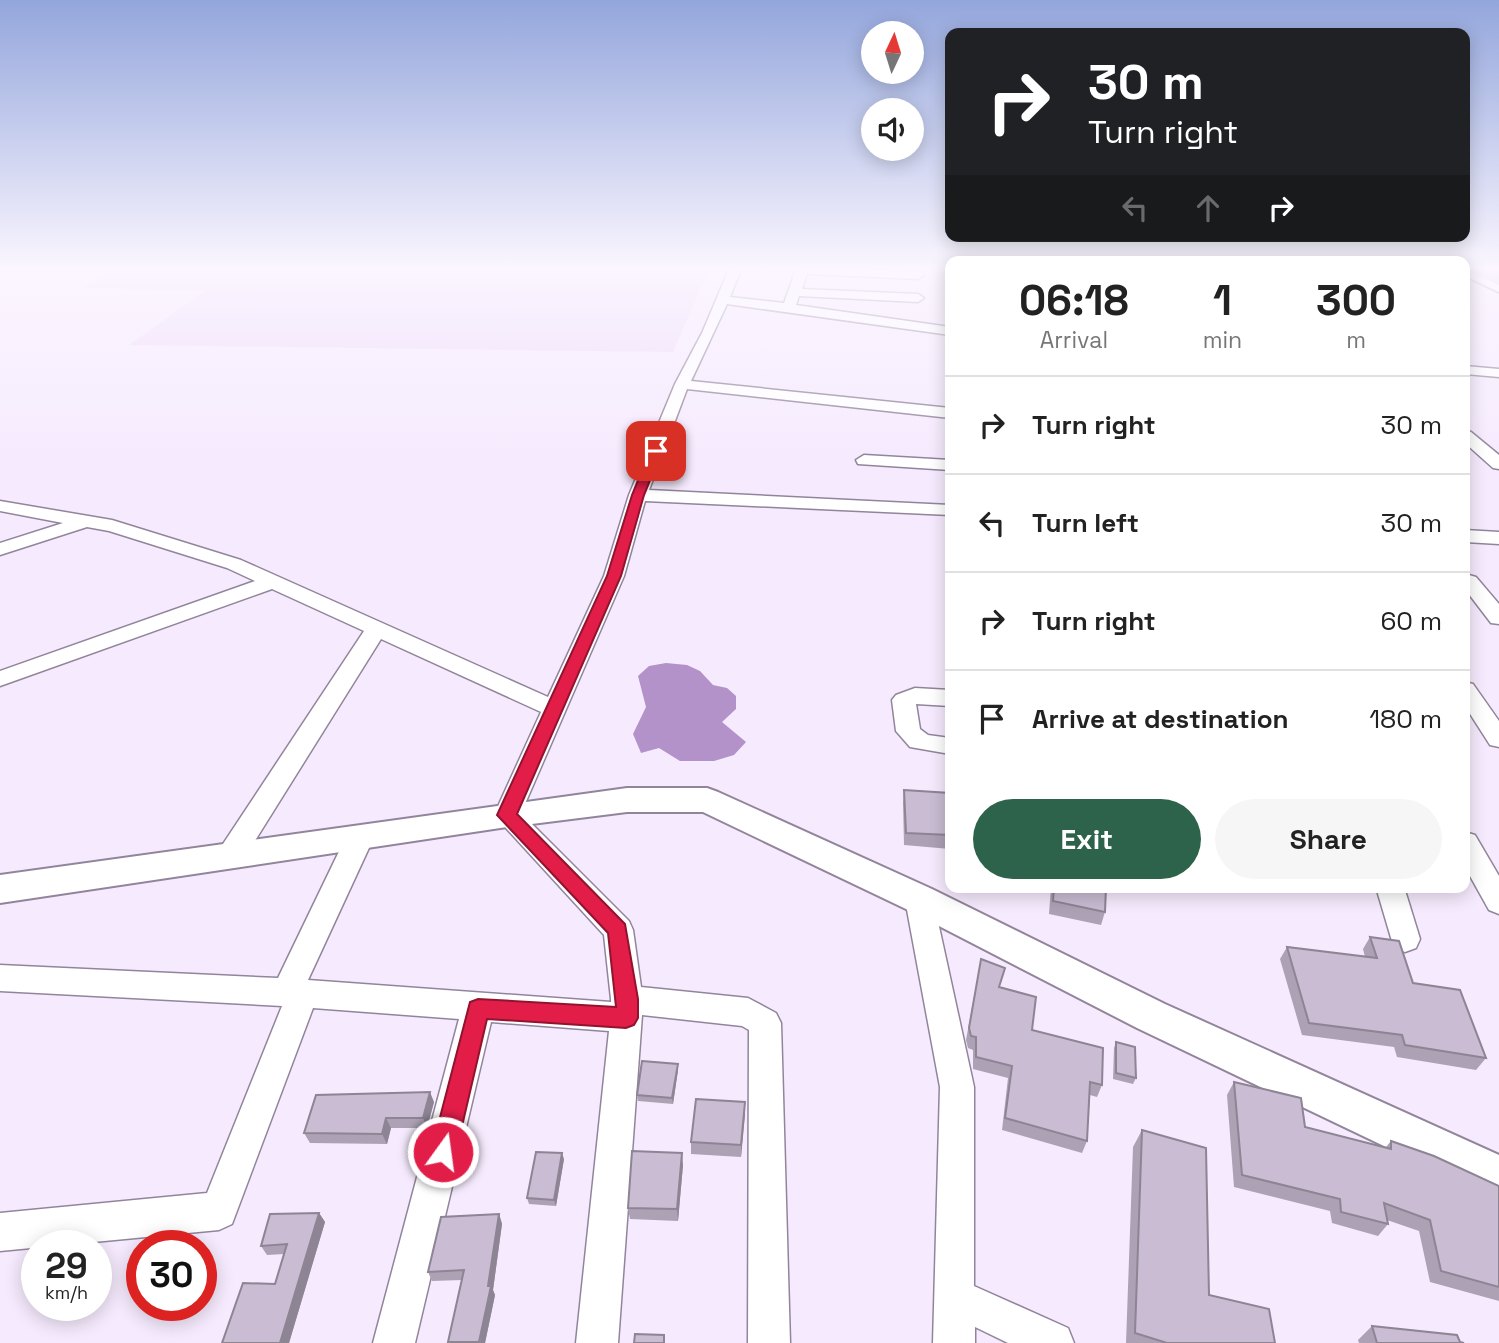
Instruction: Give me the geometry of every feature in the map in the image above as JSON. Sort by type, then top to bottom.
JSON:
[{"type":"street","points":[[507,815],[614,576],[638,495],[682,384],[708,330]]},
{"type":"street","points":[[1470,370],[1499,373]]},
{"type":"street","points":[[682,384],[945,412]]},
{"type":"street","points":[[1470,439],[1495,457]]},
{"type":"street","points":[[864,460],[945,465]]},
{"type":"street","points":[[638,495],[945,510]]},
{"type":"street","points":[[0,506],[112,526],[234,564],[554,709]]},
{"type":"street","points":[[0,549],[87,521]]},
{"type":"street","points":[[1470,536],[1499,538]]},
{"type":"street","points":[[0,679],[271,582]]},
{"type":"street","points":[[1470,582],[1499,618]]},
{"type":"street","points":[[231,855],[376,630]]},
{"type":"street","points":[[945,698],[915,696],[904,700],[905,725],[909,734],[917,741],[945,745]]},
{"type":"street","points":[[1470,697],[1499,704]]},
{"type":"street","points":[[1470,700],[1499,738]]},
{"type":"street","points":[[0,889],[507,815],[627,800],[707,800],[919,900],[1151,1016],[1499,1178]]},
{"type":"street","points":[[507,815],[618,930],[627,1008],[597,1343]]},
{"type":"street","points":[[0,1232],[219,1211],[295,993],[360,837]]},
{"type":"street","points":[[1470,851],[1499,902]]},
{"type":"street","points":[[1392,893],[1405,939]]},
{"type":"street","points":[[919,900],[957,1087],[954,1343]]},
{"type":"street","points":[[0,978],[295,993],[478,1009],[627,1008],[748,1012],[765,1023],[769,1343]]},
{"type":"street","points":[[394,1343],[478,1009]]},
{"type":"street","points":[[954,1297],[1053,1343]]},
{"type":"shaded area","points":[[151,330],[683,330],[673,352],[129,345]]},
{"type":"shaded area","points":[[666,663],[687,665],[700,671],[713,685],[727,688],[736,696],[736,709],[722,722],[746,742],[734,755],[714,761],[680,761],[659,748],[641,753],[633,734],[646,707],[638,676],[649,666]]},
{"type":"building","points":[[904,790],[945,793],[945,835],[906,833]]},
{"type":"building","points":[[1054,893],[1106,893],[1105,912],[1053,901]]},
{"type":"building","points":[[1370,937],[1399,941],[1413,983],[1460,990],[1486,1058],[1405,1045],[1402,1035],[1309,1023],[1287,947],[1377,958]]},
{"type":"building","points":[[981,959],[1005,968],[999,987],[1036,997],[1032,1030],[1103,1048],[1102,1085],[1090,1082],[1087,1141],[1005,1118],[1012,1066],[976,1057],[976,1037],[971,1036],[969,1028]]},
{"type":"building","points":[[1116,1042],[1135,1047],[1136,1078],[1116,1073]]},
{"type":"building","points":[[642,1061],[678,1064],[672,1098],[637,1095]]},
{"type":"building","points":[[1234,1082],[1301,1098],[1305,1127],[1391,1149],[1391,1141],[1434,1156],[1499,1186],[1499,1287],[1441,1271],[1430,1220],[1384,1203],[1388,1224],[1341,1212],[1340,1199],[1242,1175]]},
{"type":"building","points":[[430,1092],[423,1118],[386,1118],[382,1134],[304,1133],[316,1095]]},
{"type":"building","points":[[696,1099],[745,1102],[741,1145],[691,1142]]},
{"type":"building","points":[[1142,1130],[1206,1148],[1209,1295],[1269,1309],[1275,1343],[1167,1343],[1135,1333]]},
{"type":"building","points":[[632,1151],[682,1153],[677,1209],[628,1208]]},
{"type":"building","points":[[536,1152],[562,1153],[554,1200],[527,1198]]},
{"type":"building","points":[[319,1213],[280,1343],[222,1343],[243,1283],[275,1284],[287,1244],[261,1246],[270,1214]]},
{"type":"building","points":[[499,1214],[488,1286],[491,1286],[479,1342],[448,1342],[464,1270],[428,1272],[441,1217]]},
{"type":"building","points":[[1372,1326],[1457,1335],[1460,1342],[1464,1343],[1377,1343]]},
{"type":"building","points":[[635,1334],[664,1335],[664,1343],[634,1343]]},
{"type":"route","points":[[443,1152],[478,1009],[626,1018],[627,999],[618,930],[507,815],[614,576],[638,495],[656,451]]}]
